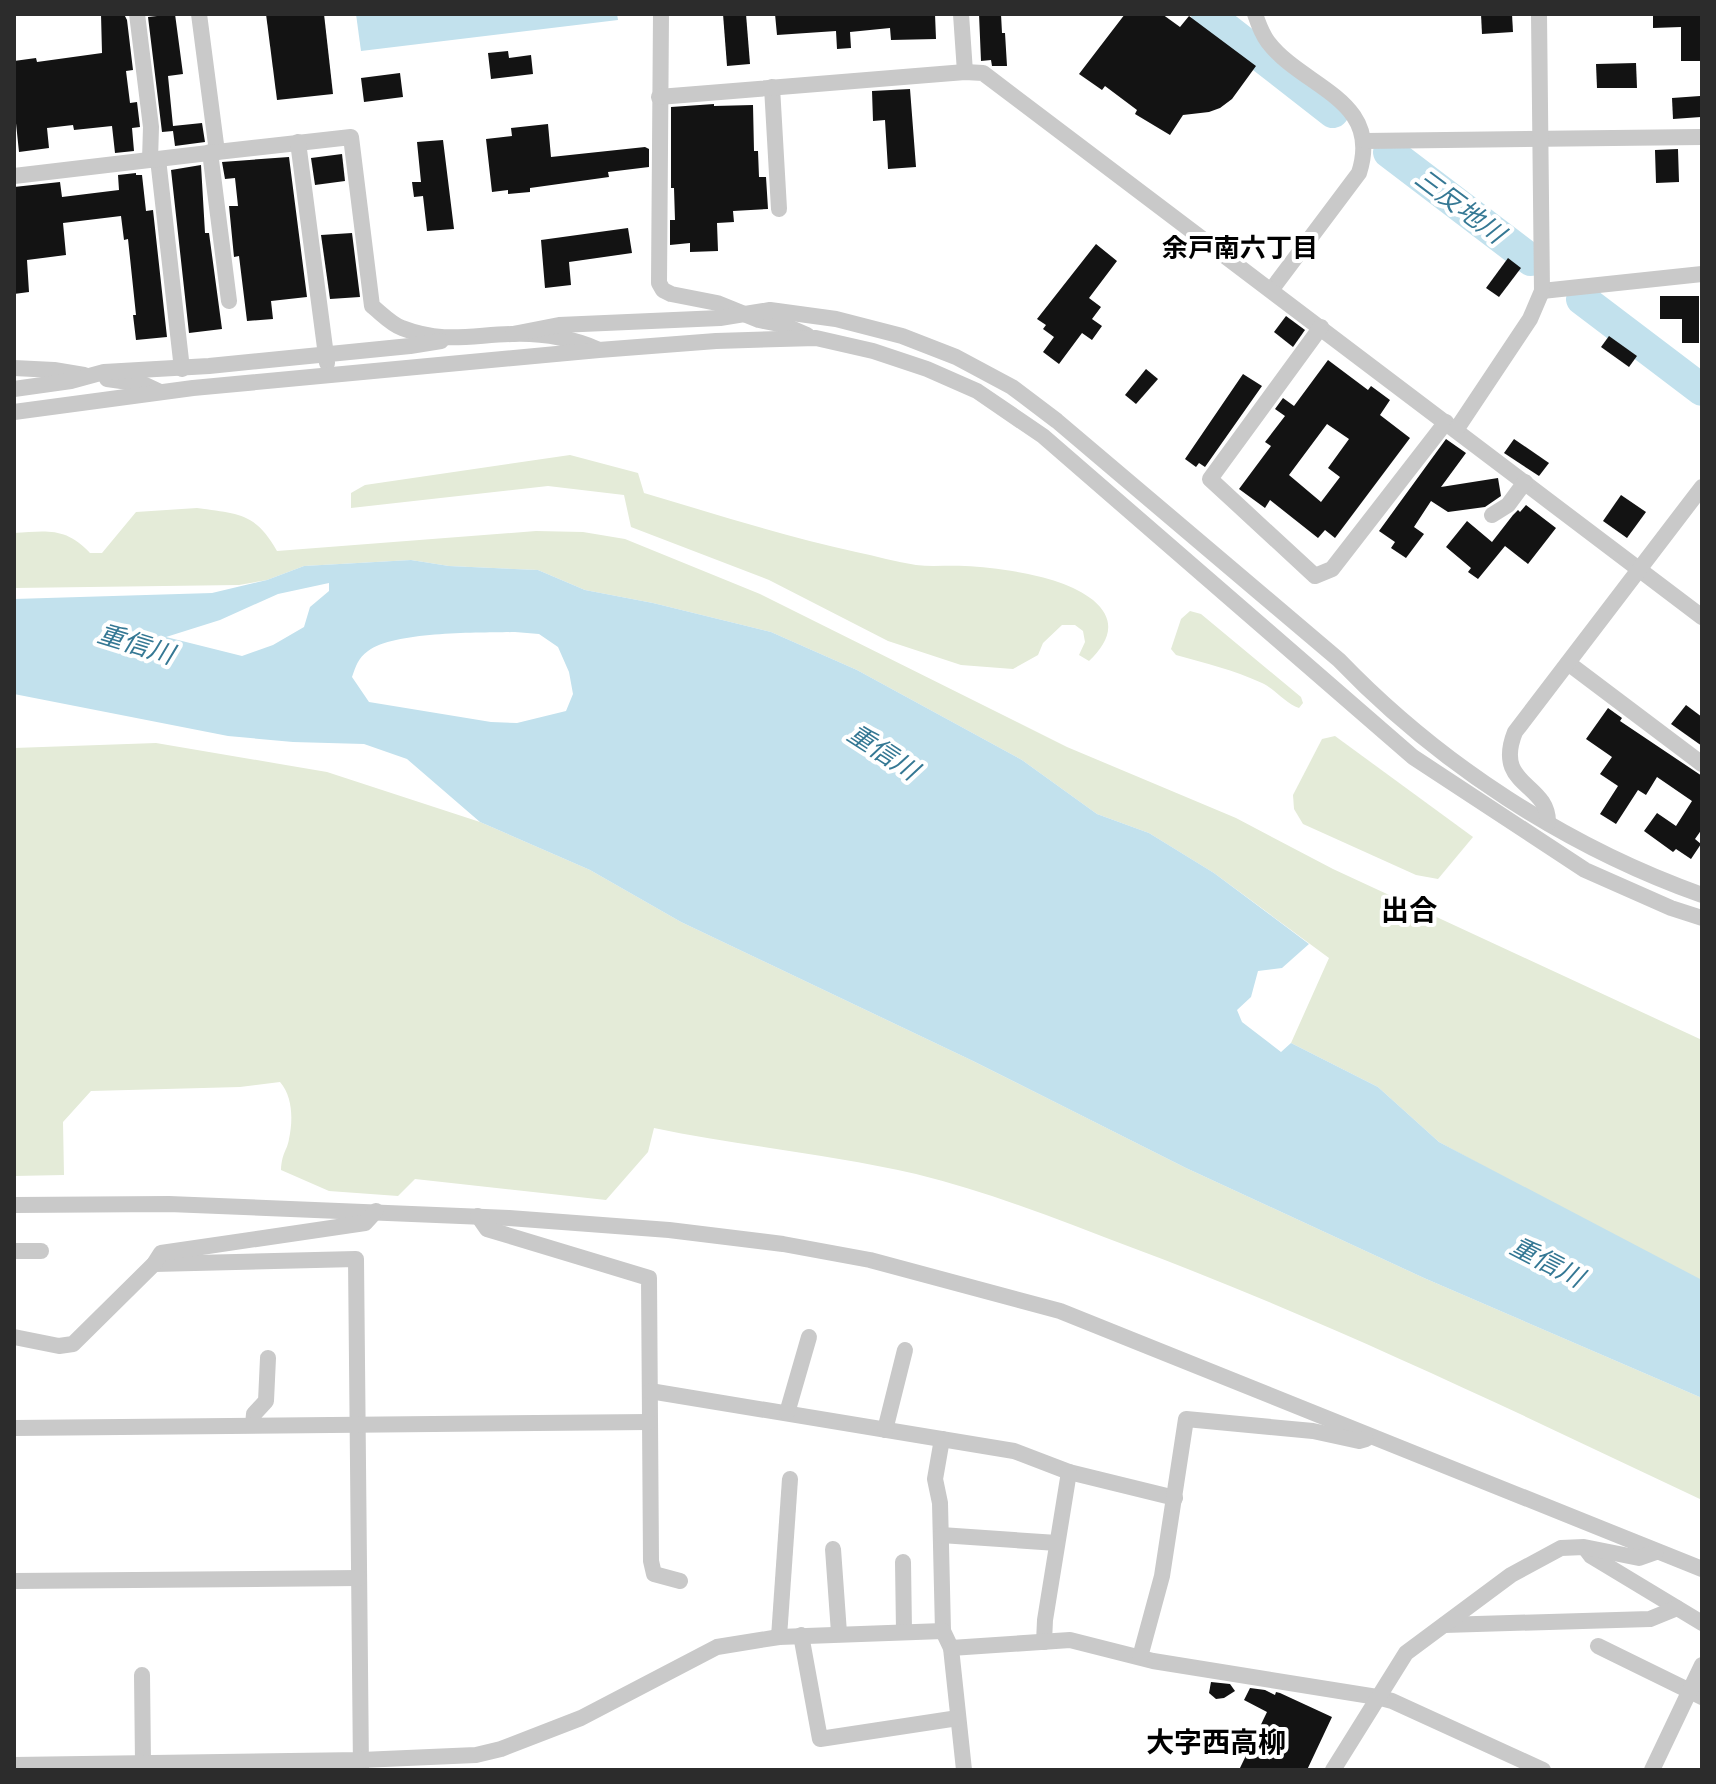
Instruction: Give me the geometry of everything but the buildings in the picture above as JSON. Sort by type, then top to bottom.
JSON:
[{"type":"street","points":[[137,14],[182,369]]},
{"type":"street","points":[[199,14],[229,301]]},
{"type":"street","points":[[661,14],[659,283],[663,290],[717,303],[816,338],[873,351],[927,369],[977,391],[1043,436],[1413,757],[1585,870],[1671,908],[1702,918]]},
{"type":"street","points":[[961,14],[965,72]]},
{"type":"street","points":[[1255,14],[1267,41],[1349,111],[1363,131],[1365,141],[1359,173],[1272,289]]},
{"type":"street","points":[[1321,327],[1210,479],[1315,576],[1332,569],[1451,426],[1530,319],[1542,291],[1539,14]]},
{"type":"street","points":[[659,97],[983,73],[1702,617]]},
{"type":"street","points":[[772,87],[779,209]]},
{"type":"street","points":[[14,176],[351,137],[372,306],[400,328],[448,339]]},
{"type":"street","points":[[1365,141],[1702,137]]},
{"type":"street","points":[[298,142],[328,375]]},
{"type":"street","points":[[1542,291],[1702,274]]},
{"type":"street","points":[[14,389],[71,381],[86,375],[182,369],[410,346],[448,339],[513,334],[559,325],[720,318],[770,310],[836,319],[902,336],[1012,387],[1057,421],[1339,660],[1371,694],[1514,803],[1651,877],[1702,895]]},
{"type":"street","points":[[513,334],[578,341],[599,350]]},
{"type":"street","points":[[14,412],[160,392],[328,375],[716,341],[816,338]]},
{"type":"street","points":[[14,368],[54,370],[143,384],[160,392]]},
{"type":"street","points":[[1492,515],[1508,505],[1525,482]]},
{"type":"street","points":[[1548,823],[1545,803],[1516,776],[1510,752],[1515,732],[1702,487]]},
{"type":"street","points":[[1568,663],[1702,764]]},
{"type":"street","points":[[1585,870],[1651,877]]},
{"type":"street","points":[[14,1205],[169,1204],[478,1216],[669,1230],[783,1244],[870,1260],[1060,1311],[1702,1569]]},
{"type":"street","points":[[14,1337],[59,1346],[73,1344],[154,1264],[161,1253],[365,1223],[376,1211]]},
{"type":"street","points":[[478,1216],[487,1229],[649,1278],[651,1561],[654,1574],[680,1581]]},
{"type":"street","points":[[14,1251],[41,1251]]},
{"type":"street","points":[[154,1264],[356,1259],[361,1765]]},
{"type":"street","points":[[787,1413],[809,1337]]},
{"type":"street","points":[[885,1430],[905,1350]]},
{"type":"street","points":[[253,1425],[254,1414],[266,1401],[268,1358]]},
{"type":"street","points":[[650,1391],[1014,1451],[1069,1472],[1175,1498]]},
{"type":"street","points":[[1140,1657],[1162,1576],[1186,1419],[1313,1431],[1359,1441],[1371,1437]]},
{"type":"street","points":[[14,1428],[649,1422]]},
{"type":"street","points":[[942,1439],[935,1479],[940,1503],[943,1631],[951,1648],[964,1770]]},
{"type":"street","points":[[1044,1642],[1069,1472]]},
{"type":"street","points":[[779,1637],[790,1479]]},
{"type":"street","points":[[941,1535],[1057,1543]]},
{"type":"street","points":[[1333,1770],[1406,1653],[1511,1575],[1561,1548],[1584,1547],[1639,1558],[1656,1552]]},
{"type":"street","points":[[1584,1547],[1591,1556],[1702,1623]]},
{"type":"street","points":[[833,1549],[839,1633]]},
{"type":"street","points":[[903,1562],[904,1631]]},
{"type":"street","points":[[14,1581],[359,1578]]},
{"type":"street","points":[[1444,1625],[1650,1619],[1677,1608]]},
{"type":"street","points":[[14,1765],[361,1765],[476,1755],[501,1749],[581,1718],[717,1647],[801,1635],[943,1631]]},
{"type":"street","points":[[801,1635],[820,1739],[958,1718]]},
{"type":"street","points":[[951,1648],[1070,1640],[1140,1657],[1377,1697],[1543,1770]]},
{"type":"street","points":[[1598,1646],[1696,1694]]},
{"type":"street","points":[[1652,1770],[1696,1694],[1702,1665]]},
{"type":"street","points":[[142,1675],[143,1763]]},
{"type":"green space","points":[[570,455],[638,473],[644,493],[802,539],[908,564],[997,569],[1050,579],[1081,592],[1101,608],[1108,624],[1106,639],[1089,661],[1079,655],[1085,642],[1083,631],[1075,625],[1062,625],[1043,643],[1038,655],[1013,669],[961,665],[888,641],[769,580],[631,527],[624,495],[548,486],[351,508],[351,493],[365,485]]},
{"type":"green space","points":[[197,508],[244,517],[261,529],[277,551],[536,531],[583,532],[625,539],[760,594],[1067,747],[1236,818],[1333,869],[1702,1040],[1702,1284],[1439,1142],[1378,1087],[1291,1043],[1329,958],[1214,873],[1149,833],[1097,814],[1022,760],[857,670],[771,632],[585,590],[538,570],[449,566],[411,560],[304,566],[267,580],[239,585],[14,588],[14,533],[55,532],[73,539],[90,553],[102,553],[136,512]]},
{"type":"green space","points":[[1190,611],[1201,614],[1301,697],[1303,703],[1299,708],[1251,678],[1176,655],[1171,649],[1181,619]]},
{"type":"green space","points":[[1335,736],[1473,837],[1438,879],[1416,875],[1303,824],[1294,809],[1293,795],[1322,739]]},
{"type":"green space","points":[[156,743],[327,772],[480,822],[590,870],[681,922],[973,1061],[1186,1168],[1424,1278],[1702,1398],[1702,1500],[1420,1368],[1206,1276],[998,1198],[883,1167],[654,1128],[648,1152],[606,1200],[415,1179],[398,1196],[329,1191],[281,1170],[291,1117],[290,1102],[280,1082],[240,1087],[91,1091],[63,1122],[64,1175],[14,1176],[14,748]]},
{"type":"water","points":[[356,14],[617,14],[618,20],[361,51]]},
{"type":"water","name":"重信川","points":[[411,560],[449,566],[538,570],[585,590],[771,632],[857,670],[1022,760],[1097,814],[1149,833],[1214,873],[1309,944],[1282,968],[1258,971],[1251,997],[1237,1010],[1242,1022],[1281,1052],[1291,1043],[1378,1087],[1439,1142],[1702,1280],[1702,1398],[1424,1278],[1186,1168],[973,1061],[681,922],[590,870],[480,822],[407,759],[364,744],[228,736],[14,694],[14,599],[212,593],[267,580],[304,566]],"holes":[[[329,583],[329,591],[310,607],[304,627],[273,645],[242,656],[166,637],[220,620],[278,594]],[[438,634],[539,634],[558,647],[569,672],[573,694],[566,711],[517,723],[491,722],[369,702],[352,677],[365,654],[381,644]]]},
{"type":"waterway","name":"三反地川","points":[[1207,14],[1333,112]]},
{"type":"waterway","name":"三反地川","points":[[1389,152],[1531,260]]},
{"type":"waterway","name":"三反地川","points":[[1582,299],[1702,390]]},
{"type":"district","name":"余戸南六丁目","points":[[1240,248]]},
{"type":"district","name":"出合","points":[[1409,910]]},
{"type":"district","name":"大字西高柳","points":[[1216,1742]]}]
